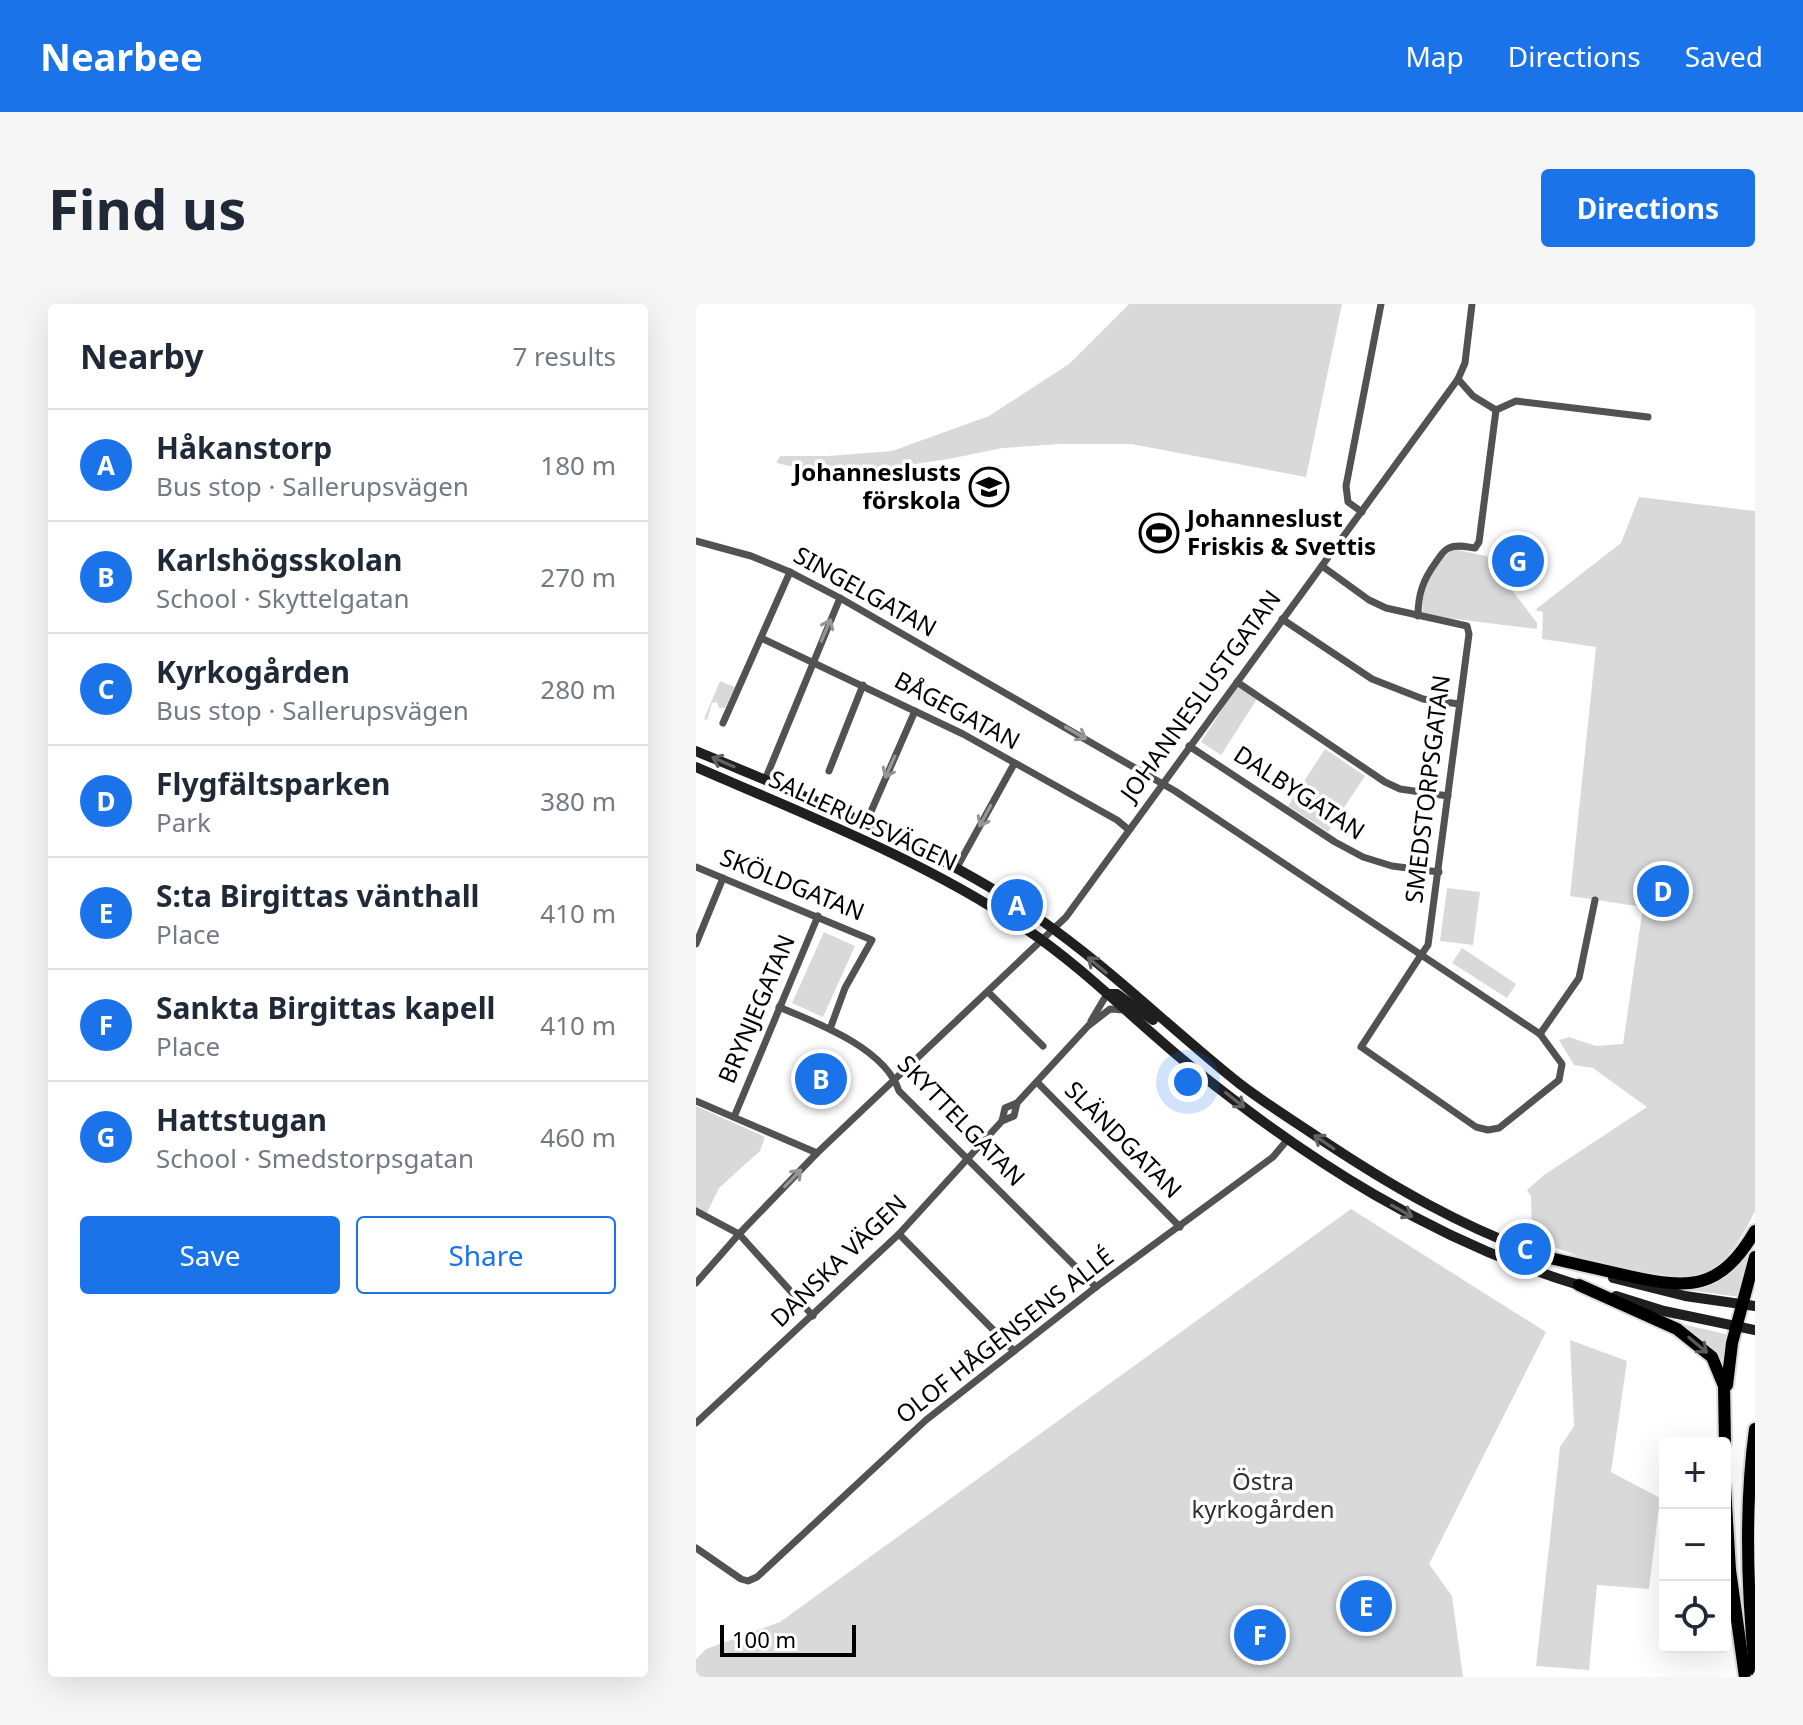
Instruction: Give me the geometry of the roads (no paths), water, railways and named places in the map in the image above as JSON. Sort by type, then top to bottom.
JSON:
[{"type":"highway","points":[[1550,1258],[1652,1281],[1678,1285],[1697,1283],[1730,1265],[1755,1231]]},
{"type":"highway","points":[[1725,1421],[1730,1356],[1736,1327],[1748,1305],[1755,1257]]},
{"type":"highway","points":[[1579,1285],[1677,1329],[1705,1349],[1721,1375],[1725,1399],[1725,1437]]},
{"type":"highway","points":[[1755,1429],[1747,1536],[1748,1603],[1755,1670]]},
{"type":"highway","points":[[1727,1509],[1734,1604],[1745,1677]]},
{"type":"main road","name":"SALLERUPSVÄGEN","points":[[696,751],[866,823],[956,869],[1054,930],[1242,1086],[1389,1185],[1450,1217],[1550,1258],[1650,1289],[1748,1305]]},
{"type":"main road","name":"SALLERUPSVÄGEN","points":[[696,767],[860,838],[978,897],[1042,941],[1188,1063],[1288,1139],[1335,1172],[1432,1228],[1480,1250],[1579,1285],[1664,1311],[1755,1330]]},
{"type":"main road","points":[[1107,994],[1117,994],[1179,1034]]},
{"type":"street","points":[[1362,512],[1348,502],[1346,486],[1381,304]]},
{"type":"street","name":"JOHANNESLUSTGATAN","points":[[696,1283],[817,1153],[1069,914],[1161,783],[1458,379],[1465,363],[1472,304]]},
{"type":"street","points":[[1458,379],[1473,396],[1496,410]]},
{"type":"street","points":[[1496,410],[1516,401],[1648,417]]},
{"type":"street","points":[[1322,566],[1369,600],[1418,616],[1419,595],[1424,580],[1444,551],[1460,546],[1475,548],[1479,542],[1496,410]]},
{"type":"street","name":"SINGELGATAN","points":[[696,541],[751,556],[790,572],[1009,694],[1161,783],[1540,1034]]},
{"type":"street","points":[[723,723],[790,572]]},
{"type":"street","points":[[765,780],[840,598]]},
{"type":"street","name":"SMEDSTORPSGATAN","points":[[1418,616],[1467,626],[1469,634],[1439,872],[1428,945],[1361,1047],[1476,1127],[1488,1130],[1510,1121],[1559,1080],[1562,1064],[1540,1034]]},
{"type":"street","points":[[1282,619],[1372,679],[1423,699],[1459,704]]},
{"type":"street","name":"BÅGEGATAN","points":[[761,638],[963,734],[1117,820],[1129,830]]},
{"type":"street","points":[[1237,682],[1385,782],[1400,789],[1448,796]]},
{"type":"street","points":[[829,771],[863,685]]},
{"type":"street","points":[[866,823],[915,711]]},
{"type":"street","name":"DALBYGATAN","points":[[1189,746],[1335,842],[1363,857],[1392,866],[1439,872]]},
{"type":"street","points":[[956,869],[1014,764]]},
{"type":"street","name":"SKÖLDGATAN","points":[[696,867],[872,940],[845,988],[830,1029]]},
{"type":"street","points":[[696,944],[723,878]]},
{"type":"street","points":[[1540,1034],[1579,978],[1595,900]]},
{"type":"street","name":"BRYNJEGATAN","points":[[734,1117],[818,916]]},
{"type":"street","points":[[988,992],[1043,1046]]},
{"type":"street","name":"DANSKA VÄGEN","points":[[1088,1026],[1107,994]]},
{"type":"street","name":"SKYTTELGATAN","points":[[779,1007],[857,1044],[895,1080],[899,1091],[1096,1287]]},
{"type":"street","name":"DANSKA VÄGEN","points":[[696,1423],[899,1234],[1002,1121],[1014,1116],[1017,1103],[1088,1026],[1110,1009],[1129,1013]]},
{"type":"street","name":"SLÄNDGATAN","points":[[1037,1082],[1180,1227]]},
{"type":"street","points":[[696,1101],[817,1153]]},
{"type":"street","name":"OLOF HÅGENSENS ALLÉ","points":[[696,1548],[741,1579],[748,1581],[757,1577],[926,1420],[1096,1287],[1273,1157],[1288,1139]]},
{"type":"street","points":[[696,1211],[739,1234],[813,1316]]},
{"type":"street","points":[[899,1234],[1014,1351]]},
{"type":"place","name":"Johanneslusts förskola","points":[[989,487]]},
{"type":"place","name":"Johanneslust Friskis & Svettis","points":[[1159,533]]},
{"type":"place","name":"Hattstugan","points":[[1518,561]]},
{"type":"place","name":"Flygfältsparken","points":[[1663,891]]},
{"type":"place","name":"Håkanstorp","points":[[1017,905]]},
{"type":"place","name":"Karlshögsskolan","points":[[821,1079]]},
{"type":"place","name":"Kyrkogården","points":[[1525,1249]]},
{"type":"place","name":"S:ta Birgittas vänthall","points":[[1366,1606]]},
{"type":"place","name":"Sankta Birgittas kapell","points":[[1260,1635]]},
{"type":"park label","name":"Östra kyrkogården","points":[[1263,1496]]}]
